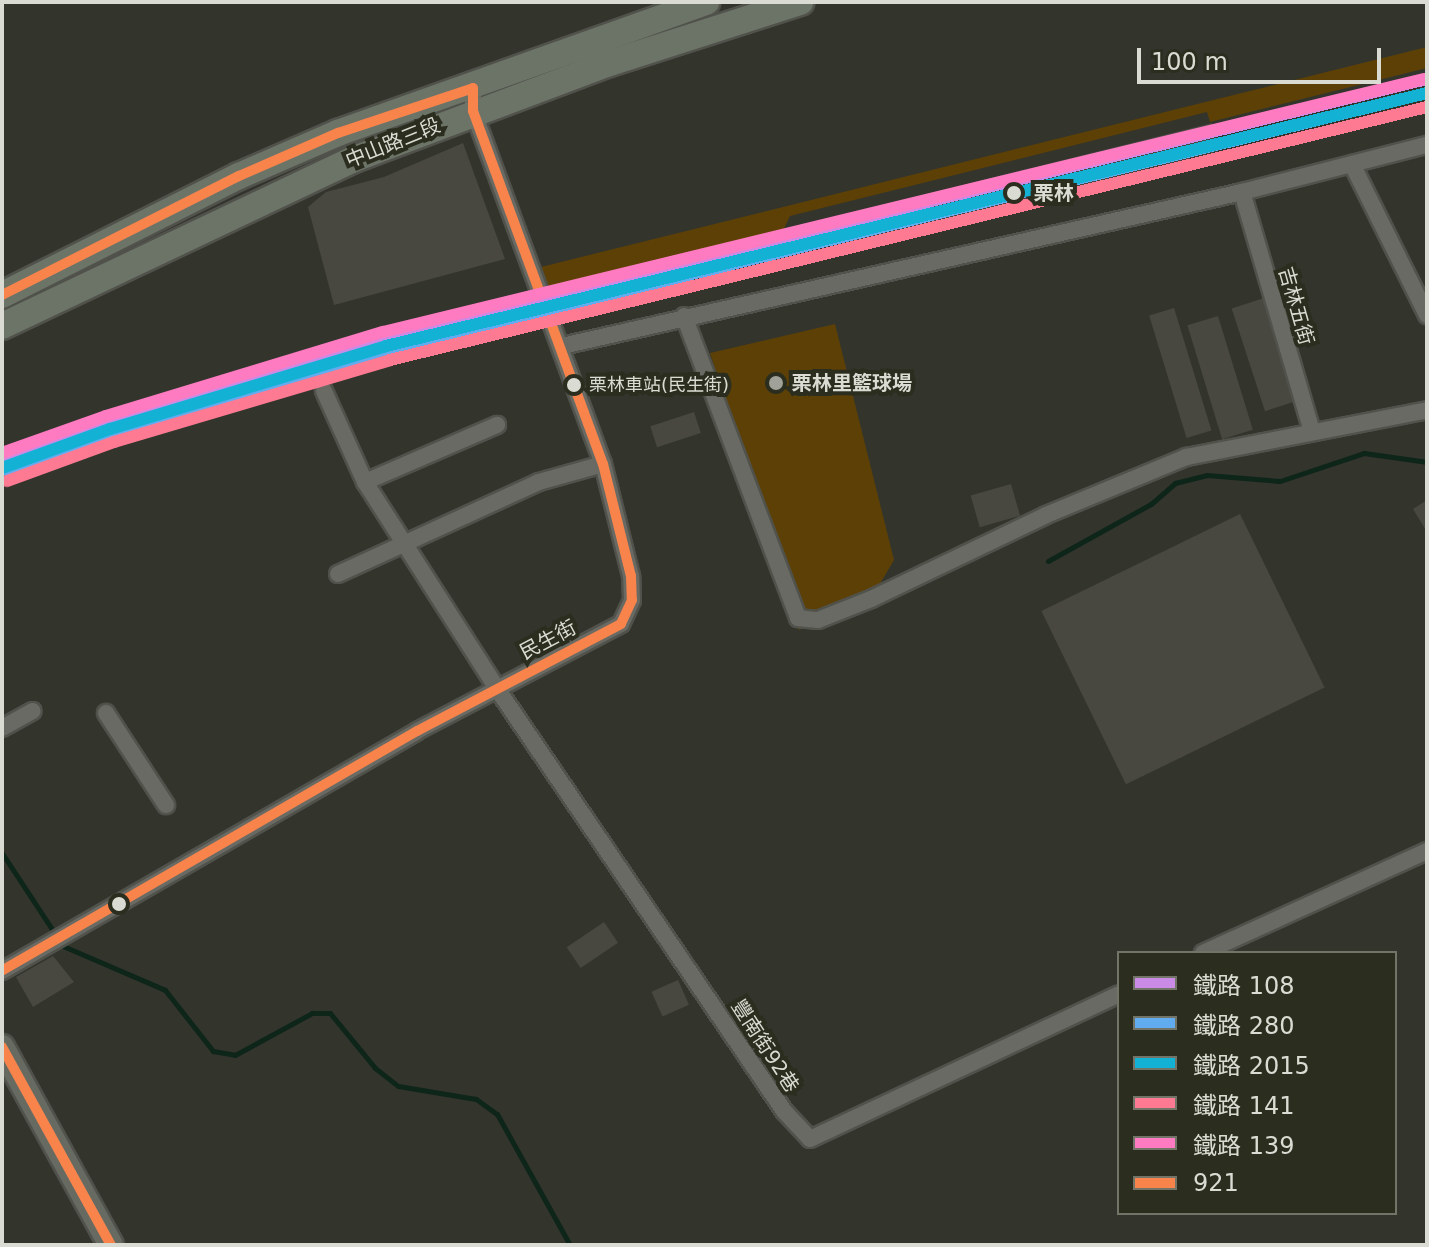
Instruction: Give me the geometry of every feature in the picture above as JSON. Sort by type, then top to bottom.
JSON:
[{"type":"main road","name":"中山路三段","points":[[4,321],[473,99],[706,2]]},
{"type":"main road","name":"中山路三段","points":[[2,295],[239,176],[338,133],[473,99],[800,2]]},
{"type":"street","name":"民生街","points":[[2,971],[498,690],[621,624],[632,600],[631,576],[603,464],[473,99]]},
{"type":"street","points":[[562,346],[1242,192],[1427,145]]},
{"type":"street","points":[[1352,164],[1427,315]]},
{"type":"street","name":"吉林五街","points":[[1242,192],[1312,432]]},
{"type":"street","points":[[684,316],[798,618],[818,620],[871,599],[1046,515],[1186,457],[1427,410]]},
{"type":"street","points":[[324,391],[365,482],[407,542],[498,690]]},
{"type":"street","points":[[365,482],[497,425]]},
{"type":"street","points":[[338,574],[539,482],[603,464]]},
{"type":"street","name":"豐南街92巷","points":[[498,690],[784,1111],[810,1139],[1117,995]]},
{"type":"street","points":[[2,728],[33,711]]},
{"type":"street","points":[[106,713],[166,805]]},
{"type":"street","points":[[1207,951],[1427,851]]},
{"type":"street","points":[[2,1047],[111,1245]]},
{"type":"shaded area","points":[[1427,47],[1427,68],[1210,122],[1207,112],[790,216],[782,233],[544,289],[537,268]]},
{"type":"shaded area","points":[[835,324],[894,560],[871,599],[799,630],[710,353]]},
{"type":"building","name":"栗林","points":[[1212,123],[1219,151],[851,243],[844,215]]},
{"type":"building","points":[[463,143],[505,259],[334,305],[308,207],[326,192],[384,177]]},
{"type":"building","points":[[1264,298],[1297,401],[1265,411],[1232,309]]},
{"type":"building","points":[[1174,308],[1211,430],[1187,438],[1149,316]]},
{"type":"building","points":[[1218,316],[1253,430],[1222,439],[1187,325]]},
{"type":"building","points":[[694,412],[701,433],[657,447],[650,426]]},
{"type":"building","points":[[1011,484],[1020,516],[980,527],[971,496]]},
{"type":"building","points":[[1427,500],[1427,532],[1413,509]]},
{"type":"building","points":[[1240,514],[1325,687],[1126,784],[1041,611]]},
{"type":"building","points":[[604,922],[618,943],[581,968],[567,947]]},
{"type":"building","points":[[53,956],[74,982],[33,1007],[16,977]]},
{"type":"building","points":[[678,980],[689,1005],[662,1016],[652,992]]},
{"type":"waterway","points":[[1048,561],[1151,504],[1175,483],[1207,475],[1280,481],[1364,453],[1427,462]]},
{"type":"waterway","points":[[2,853],[63,946],[165,990],[213,1051],[235,1055],[312,1013],[330,1013],[375,1068],[398,1086],[476,1099],[497,1114],[570,1245]]},
{"type":"rail line","name":"139","points":[[2,453],[106,416],[383,332],[1424,79]]},
{"type":"rail line","name":"108","points":[[2,457],[383,336],[1427,79]]},
{"type":"rail line","name":"280","points":[[6,470],[387,349],[1427,93]]},
{"type":"rail line","name":"2015","points":[[2,468],[110,429],[386,346],[1427,93]]},
{"type":"rail line","name":"141","points":[[7,481],[114,442],[390,360],[1427,107]]},
{"type":"transit line","name":"921","points":[[2,295],[239,176],[338,133],[473,88],[473,111],[603,464],[631,576],[632,600],[621,624],[417,731],[2,971]]},
{"type":"transit line","name":"921","points":[[2,1047],[111,1245]]},
{"type":"place","name":"栗林","points":[[1014,193]]},
{"type":"place","name":"栗林里籃球場","points":[[776,383]]},
{"type":"place","name":"栗林車站(民生街)","points":[[574,385]]}]
